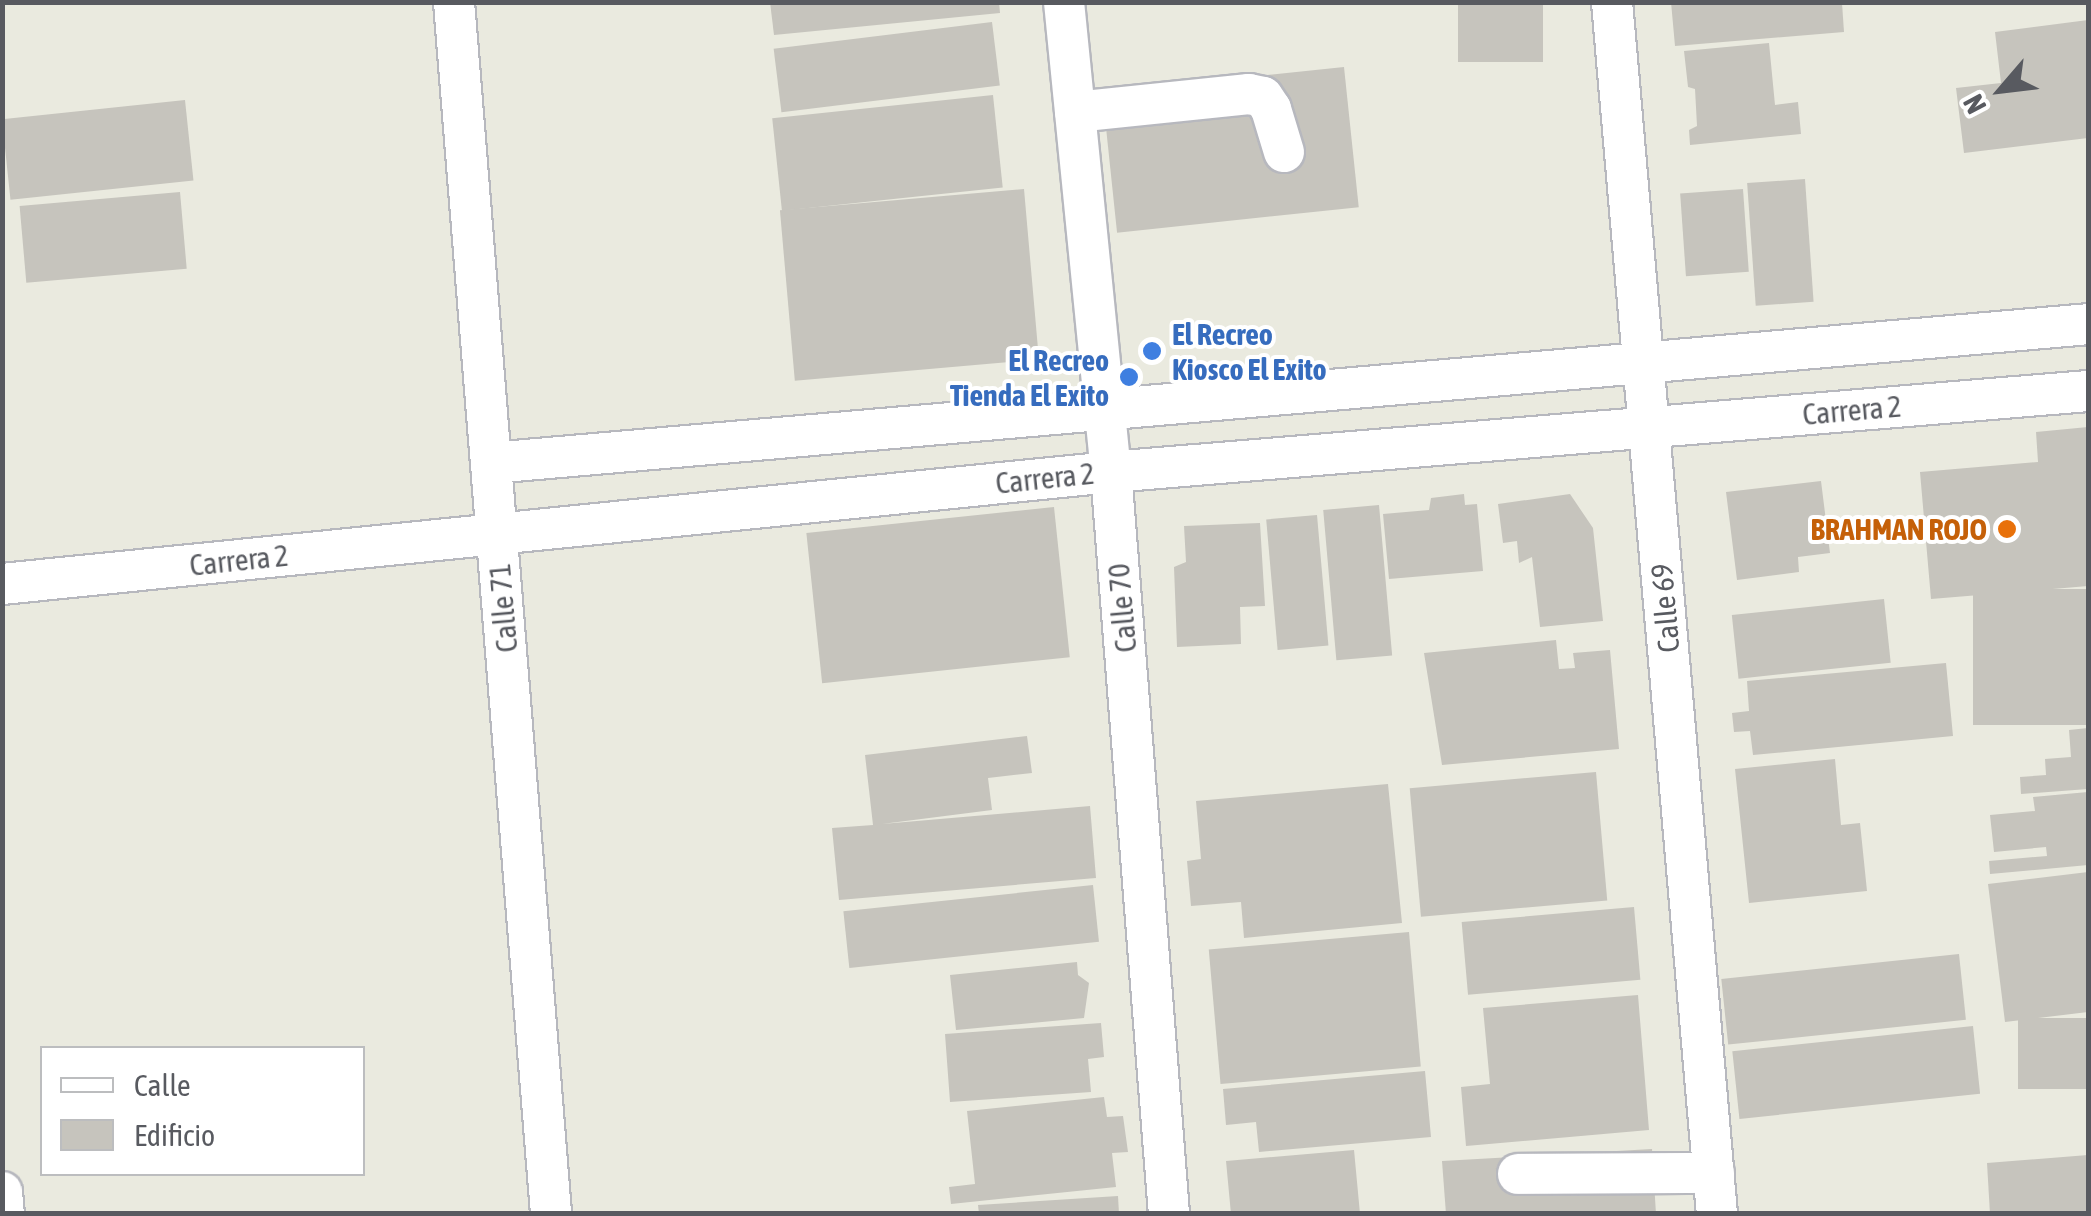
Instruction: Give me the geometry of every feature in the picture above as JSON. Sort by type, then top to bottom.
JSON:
[{"type":"street","name":"Calle 71","points":[[454,2],[551,1214]]},
{"type":"street","name":"Calle 70","points":[[1064,2],[1111,472],[1170,1214]]},
{"type":"street","name":"Calle 69","points":[[1612,2],[1717,1214]]},
{"type":"street","points":[[1074,112],[1249,94],[1263,97],[1271,110],[1284,152]]},
{"type":"street","points":[[491,463],[1104,406],[2088,324]]},
{"type":"street","name":"Carrera 2","points":[[2,584],[1111,472],[2088,391]]},
{"type":"street","points":[[1518,1174],[1714,1173]]},
{"type":"street","points":[[2,1192],[4,1214]]},
{"type":"building","points":[[770,2],[999,2],[1000,13],[774,35]]},
{"type":"building","points":[[1458,2],[1543,2],[1543,62],[1458,62]]},
{"type":"building","points":[[1671,2],[1842,3],[1844,32],[1675,46]]},
{"type":"building","points":[[2088,20],[2088,138],[1964,153],[1956,88],[2001,83],[1995,32]]},
{"type":"building","points":[[992,22],[1000,86],[781,112],[774,49]]},
{"type":"building","points":[[1769,43],[1775,105],[1798,102],[1801,134],[1690,145],[1689,130],[1697,126],[1695,89],[1688,87],[1684,51]]},
{"type":"building","points":[[1344,67],[1359,207],[1117,233],[1102,92]]},
{"type":"building","points":[[993,95],[1003,187],[782,211],[772,118]]},
{"type":"building","points":[[185,100],[193,181],[10,200],[2,119]]},
{"type":"building","points":[[1805,179],[1814,302],[1756,306],[1747,183]]},
{"type":"building","points":[[1024,189],[1039,359],[795,381],[780,210]]},
{"type":"building","points":[[1743,189],[1749,272],[1686,276],[1680,193]]},
{"type":"building","points":[[180,192],[187,269],[26,283],[20,206]]},
{"type":"building","name":"BRAHMAN ROJO","points":[[2088,427],[2088,586],[1931,599],[1920,472],[2038,462],[2036,432]]},
{"type":"building","points":[[1821,481],[1830,553],[1798,557],[1799,572],[1737,580],[1726,492]]},
{"type":"building","points":[[1464,494],[1465,505],[1477,504],[1483,571],[1389,579],[1383,514],[1429,510],[1431,498]]},
{"type":"building","points":[[1570,494],[1593,528],[1603,621],[1540,627],[1532,557],[1519,563],[1517,541],[1503,543],[1498,504]]},
{"type":"building","points":[[1379,505],[1392,655],[1336,660],[1323,510]]},
{"type":"building","points":[[1054,507],[1070,657],[822,683],[806,533]]},
{"type":"building","points":[[1317,515],[1328,646],[1278,650],[1266,519]]},
{"type":"building","points":[[1260,523],[1265,606],[1240,607],[1241,644],[1177,647],[1174,567],[1186,562],[1184,526]]},
{"type":"building","points":[[1973,589],[2088,589],[2088,725],[1973,725]]},
{"type":"building","points":[[1884,599],[1891,663],[1739,679],[1732,615]]},
{"type":"building","points":[[1556,640],[1559,669],[1575,668],[1573,653],[1610,650],[1619,749],[1442,765],[1424,653]]},
{"type":"building","points":[[1946,663],[1953,736],[1753,755],[1750,731],[1734,732],[1732,713],[1749,711],[1747,681]]},
{"type":"building","points":[[2088,728],[2088,789],[2021,794],[2020,777],[2046,775],[2045,759],[2071,757],[2069,730]]},
{"type":"building","points":[[1027,736],[1032,773],[988,778],[992,810],[882,824],[1090,806],[1096,878],[839,900],[832,828],[873,825],[865,755]]},
{"type":"building","points":[[1835,759],[1841,825],[1860,823],[1867,891],[1749,903],[1735,769]]},
{"type":"building","points":[[1596,772],[1607,901],[1421,917],[1410,788]]},
{"type":"building","points":[[1388,784],[1402,923],[1244,938],[1241,902],[1191,906],[1187,861],[1201,859],[1196,801]]},
{"type":"building","points":[[2088,792],[2088,865],[1990,874],[1989,861],[2047,856],[2046,847],[1994,852],[1990,815],[2035,811],[2033,797]]},
{"type":"building","points":[[2088,872],[2088,1012],[2005,1022],[1988,884]]},
{"type":"building","points":[[1093,885],[1099,942],[849,968],[843,911]]},
{"type":"building","points":[[1634,907],[1640,980],[1468,995],[1462,922]]},
{"type":"building","points":[[1409,932],[1421,1066],[1221,1084],[1209,950]]},
{"type":"building","points":[[1959,954],[1966,1020],[1728,1045],[1721,979]]},
{"type":"building","points":[[1077,962],[1078,975],[1089,983],[1084,1018],[956,1030],[950,975]]},
{"type":"building","points":[[1638,995],[1649,1130],[1466,1146],[1461,1087],[1490,1084],[1483,1008]]},
{"type":"building","points":[[2018,1018],[2088,1018],[2088,1089],[2018,1089]]},
{"type":"building","points":[[1101,1023],[1104,1057],[1088,1059],[1091,1092],[950,1102],[945,1034]]},
{"type":"building","points":[[1973,1026],[1980,1094],[1739,1119],[1732,1051]]},
{"type":"building","points":[[1425,1071],[1431,1137],[1259,1152],[1256,1122],[1226,1125],[1223,1089]]},
{"type":"building","points":[[1104,1097],[1107,1117],[1123,1116],[1128,1152],[1112,1153],[1116,1187],[951,1204],[949,1187],[975,1184],[967,1111]]},
{"type":"building","points":[[1652,1149],[1656,1214],[1446,1214],[1442,1161]]},
{"type":"building","points":[[1354,1150],[1360,1214],[1231,1214],[1226,1161]]},
{"type":"building","points":[[2088,1155],[2088,1214],[1990,1214],[1987,1163]]},
{"type":"building","points":[[1118,1196],[1119,1214],[979,1214],[978,1205]]},
{"type":"place","name":"El Recreo Kiosco El Exito","points":[[1152,351]]},
{"type":"place","name":"El Recreo Tienda El Exito","points":[[1129,377]]},
{"type":"place","name":"BRAHMAN ROJO","points":[[2007,529]]}]
